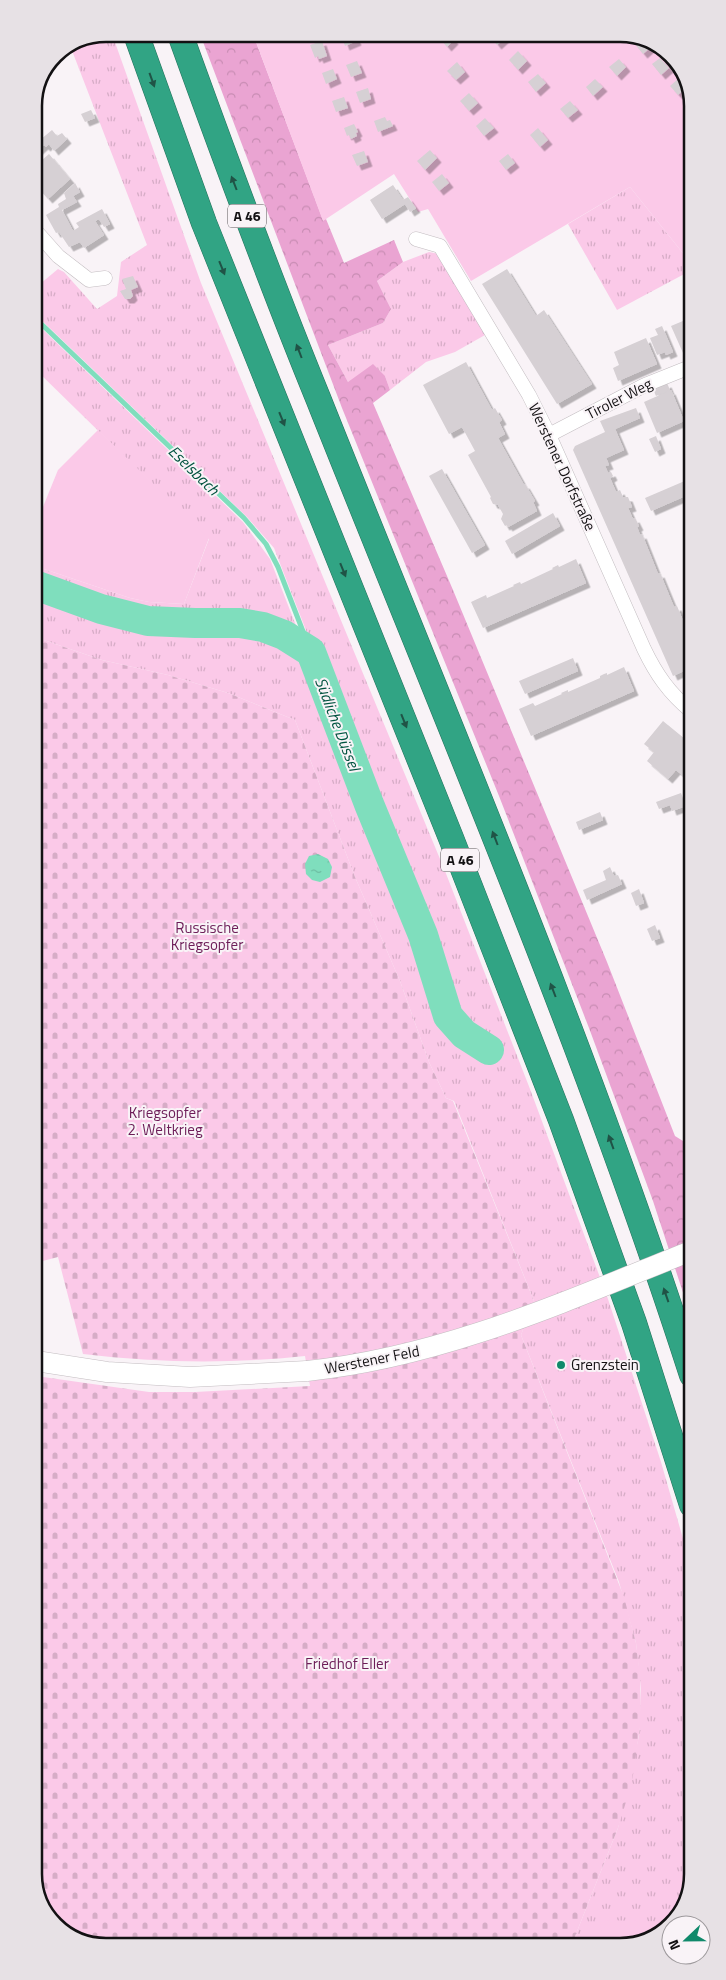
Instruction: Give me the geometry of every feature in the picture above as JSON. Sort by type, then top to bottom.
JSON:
[{"type":"highway","name":"A 46","points":[[139,42],[204,223],[451,838],[561,1120],[634,1323],[684,1480]]},
{"type":"highway","name":"A 46","points":[[183,42],[232,178],[310,378],[487,816],[583,1067],[684,1351]]},
{"type":"main road","name":"Werstener Feld","points":[[42,1362],[107,1372],[190,1377],[307,1371],[396,1357],[465,1338],[537,1313],[684,1254]]},
{"type":"street","points":[[43,238],[58,256],[89,280],[105,278]]},
{"type":"street","name":"Werstener Dorfstraße","points":[[416,239],[440,246],[520,379],[549,435],[648,657],[661,680],[684,705]]},
{"type":"street","name":"Tiroler Weg","points":[[549,435],[646,385],[684,369]]},
{"type":"green space","points":[[107,42],[115,42],[201,283],[445,871],[530,1089],[608,1299],[661,1462],[684,1542],[684,1873],[680,1894],[670,1912],[668,1915],[661,1915],[661,1923],[655,1927],[636,1935],[619,1938],[574,1938],[618,1828],[639,1736],[641,1689],[636,1643],[619,1582],[521,1335],[534,1301],[454,1101],[446,1098],[429,1062],[400,981],[355,877],[295,720],[228,693],[168,675],[102,660],[43,640],[43,569],[130,598],[149,602],[184,604],[209,539],[43,377],[43,330],[243,522],[270,559],[420,943],[447,1025],[489,1057],[491,1050],[458,1021],[274,548],[247,517],[43,322],[43,282],[58,269],[64,272],[97,309],[117,296],[121,262],[147,245],[73,52],[82,47]]},
{"type":"green space","points":[[203,42],[256,42],[323,220],[326,219],[344,263],[394,240],[403,262],[377,281],[391,309],[383,323],[328,345],[348,382],[373,364],[385,376],[390,390],[373,403],[453,590],[607,962],[675,1136],[684,1142],[684,1296],[653,1201],[589,1028],[499,796],[342,408]]},
{"type":"green space","points":[[256,42],[624,43],[644,47],[655,53],[668,64],[679,82],[684,107],[684,254],[630,187],[471,281],[428,209],[418,212],[394,174],[323,221]]},
{"type":"green space","points":[[630,187],[684,254],[684,274],[617,310],[568,224]]},
{"type":"green space","points":[[429,252],[439,254],[485,335],[455,352],[426,362],[390,390],[385,376],[348,382],[328,345],[383,323],[391,309],[377,281],[403,262]]},
{"type":"green space","points":[[98,430],[209,538],[184,604],[149,602],[130,598],[43,569],[43,507],[58,470]]},
{"type":"green space","name":"Friedhof Eller","points":[[43,640],[102,660],[168,675],[228,693],[295,720],[355,877],[400,981],[429,1062],[446,1098],[453,1101],[534,1301],[521,1335],[624,1597],[636,1643],[640,1674],[641,1720],[632,1782],[618,1828],[574,1938],[102,1937],[82,1933],[58,1916],[47,1898],[42,1873],[42,1377],[149,1392],[195,1392],[310,1386],[305,1356],[250,1360],[166,1361],[83,1354],[58,1257],[42,1261]]},
{"type":"green space","points":[[607,1920],[661,1922],[648,1931],[619,1938],[597,1938]]},
{"type":"water","points":[[318,854],[328,859],[332,867],[330,877],[320,882],[312,880],[306,874],[305,864],[309,856]]},
{"type":"building","points":[[322,42],[327,56],[319,59],[318,56],[315,58],[310,45]]},
{"type":"building","points":[[344,42],[353,42],[345,46]]},
{"type":"building","points":[[443,43],[451,43],[447,47]]},
{"type":"building","points":[[636,45],[648,49],[643,54]]},
{"type":"building","points":[[518,51],[527,61],[518,70],[509,60]]},
{"type":"building","points":[[660,58],[669,68],[661,75],[652,64]]},
{"type":"building","points":[[619,59],[626,67],[617,76],[609,67]]},
{"type":"building","points":[[357,61],[362,73],[351,77],[346,65]]},
{"type":"building","points":[[457,62],[465,72],[456,80],[447,71]]},
{"type":"building","points":[[333,69],[337,79],[326,84],[322,73]]},
{"type":"building","points":[[538,74],[546,83],[536,92],[528,82]]},
{"type":"building","points":[[595,79],[603,87],[593,96],[586,87]]},
{"type":"building","points":[[678,79],[681,92],[678,95],[670,86]]},
{"type":"building","points":[[368,88],[371,99],[360,103],[356,92]]},
{"type":"building","points":[[469,93],[478,103],[469,111],[460,101]]},
{"type":"building","points":[[344,97],[348,108],[336,112],[332,101]]},
{"type":"building","points":[[570,101],[578,110],[568,118],[560,109]]},
{"type":"building","points":[[91,110],[95,118],[85,122],[81,114]]},
{"type":"building","points":[[385,117],[387,121],[390,120],[393,126],[378,132],[374,121]]},
{"type":"building","points":[[485,118],[494,128],[484,136],[476,126]]},
{"type":"building","points":[[354,124],[358,132],[356,133],[357,136],[351,139],[349,135],[347,136],[344,128]]},
{"type":"building","points":[[538,128],[548,140],[540,147],[530,135]]},
{"type":"building","points":[[52,130],[57,136],[62,133],[67,139],[54,151],[49,144],[46,147],[43,146],[43,138]]},
{"type":"building","points":[[430,150],[437,158],[425,170],[417,161]]},
{"type":"building","points":[[364,151],[368,162],[357,166],[352,155]]},
{"type":"building","points":[[49,154],[70,179],[48,199],[43,193],[43,159]]},
{"type":"building","points":[[508,154],[515,163],[506,170],[499,161]]},
{"type":"building","points":[[442,174],[449,183],[439,191],[432,182]]},
{"type":"building","points":[[75,183],[80,192],[73,196],[77,202],[62,210],[73,231],[79,227],[76,223],[102,209],[110,224],[104,227],[99,219],[95,221],[104,235],[84,248],[80,242],[69,247],[59,232],[56,233],[46,215],[59,207],[58,204],[66,199],[64,193]]},
{"type":"building","points":[[393,185],[403,200],[408,197],[416,208],[410,212],[405,204],[382,219],[370,200]]},
{"type":"building","points":[[507,269],[536,316],[544,310],[592,384],[557,404],[482,284]]},
{"type":"building","points":[[133,276],[138,287],[131,290],[133,296],[130,299],[125,299],[120,291],[126,289],[122,279]]},
{"type":"building","points":[[684,321],[684,353],[683,353],[671,326]]},
{"type":"building","points":[[662,326],[673,352],[666,355],[665,352],[657,355],[650,338],[658,335],[655,329]]},
{"type":"building","points":[[646,338],[657,364],[618,381],[613,368],[619,365],[614,352]]},
{"type":"building","points":[[466,362],[492,410],[495,408],[502,420],[499,422],[505,434],[498,438],[535,501],[533,502],[537,511],[508,527],[507,525],[505,526],[501,519],[503,514],[498,505],[493,504],[468,455],[475,451],[462,427],[449,434],[423,385]]},
{"type":"building","points":[[667,383],[670,390],[656,396],[653,389]]},
{"type":"building","points":[[671,390],[684,421],[657,433],[644,402]]},
{"type":"building","points":[[636,408],[640,418],[615,429],[624,450],[606,458],[609,465],[605,466],[608,473],[611,472],[613,476],[610,478],[616,492],[620,490],[623,497],[628,497],[632,507],[628,508],[639,526],[637,527],[640,535],[642,534],[658,574],[660,573],[674,607],[677,606],[684,623],[684,671],[673,676],[573,450],[575,446],[605,432],[600,421]]},
{"type":"building","points":[[656,436],[661,449],[655,452],[649,439]]},
{"type":"building","points":[[442,469],[485,545],[472,553],[429,476]]},
{"type":"building","points":[[684,481],[684,497],[651,511],[645,498]]},
{"type":"building","points":[[553,513],[560,526],[512,554],[505,541]]},
{"type":"building","points":[[576,559],[586,583],[483,628],[471,602],[486,595],[487,598],[520,582],[521,584],[558,565],[559,567]]},
{"type":"building","points":[[573,658],[578,671],[525,694],[519,681]]},
{"type":"building","points":[[624,667],[634,691],[531,736],[519,709],[533,703],[535,706],[561,693],[568,690],[568,692],[600,678],[604,674],[607,673],[607,675]]},
{"type":"building","points":[[663,721],[684,738],[684,776],[676,770],[668,779],[647,761],[654,752],[644,744]]},
{"type":"building","points":[[681,793],[684,807],[672,811],[670,805],[659,809],[656,802]]},
{"type":"building","points":[[600,812],[603,820],[579,830],[576,822]]},
{"type":"building","points":[[610,867],[614,876],[618,875],[622,884],[587,900],[583,890],[606,880],[603,871]]},
{"type":"building","points":[[639,889],[644,903],[636,906],[631,893]]},
{"type":"building","points":[[655,925],[660,938],[652,941],[647,929]]},
{"type":"waterway","name":"Eselsbach","points":[[43,325],[244,518],[266,544],[278,567],[311,652]]},
{"type":"waterway","name":"Südliche Düssel","points":[[43,588],[101,609],[148,621],[240,623],[263,627],[284,635],[311,652],[369,804],[423,935],[448,1016],[464,1034],[489,1050]]},
{"type":"place","name":"Grenzstein","points":[[561,1365]]},
{"type":"park label","name":"Russische Kriegsopfer","points":[[207,936]]},
{"type":"park label","name":"Kriegsopfer 2. Weltkrieg","points":[[165,1122]]}]
